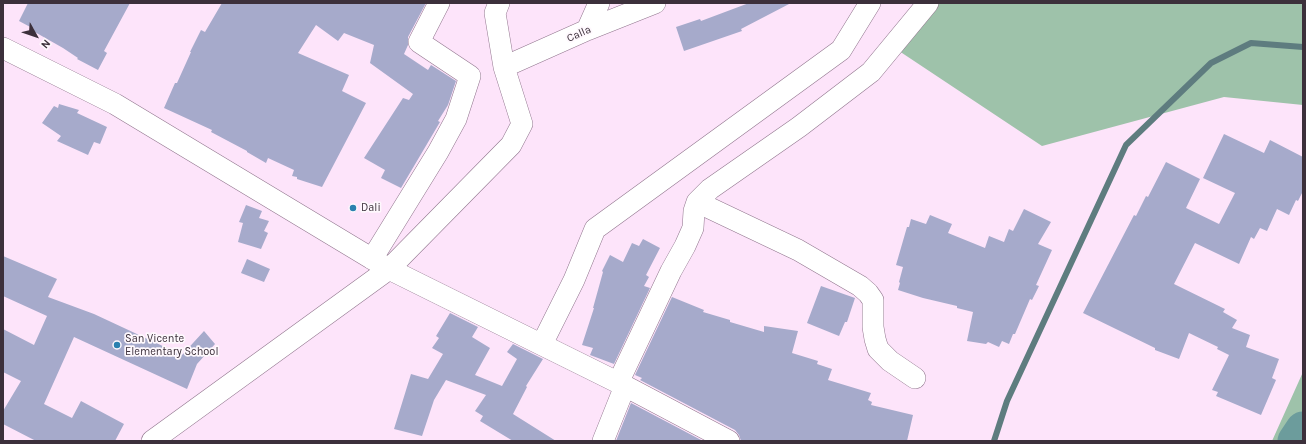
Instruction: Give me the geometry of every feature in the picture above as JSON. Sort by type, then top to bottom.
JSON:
[{"type":"street","points":[[380,264],[456,119],[470,76],[419,42],[439,3]]},
{"type":"street","points":[[152,441],[380,264],[511,145],[522,124],[504,67],[495,13],[499,3]]},
{"type":"street","points":[[587,30],[599,3]]},
{"type":"street","name":"Calla","points":[[504,67],[587,30],[655,3]]},
{"type":"street","points":[[542,344],[574,280],[595,230],[841,50],[870,3]]},
{"type":"street","points":[[603,441],[621,384],[671,271],[693,228],[694,211],[697,202],[710,189],[799,128],[872,72],[928,3]]},
{"type":"street","points":[[3,48],[115,104],[380,264],[621,384],[729,441]]},
{"type":"street","points":[[697,202],[798,250],[860,286],[873,300],[873,327],[878,349],[890,361],[915,378]]},
{"type":"green space","points":[[921,3],[1303,3],[1303,105],[1224,97],[1042,146],[890,45]]},
{"type":"green space","points":[[1303,372],[1303,441],[1272,441]]},
{"type":"building","points":[[28,3],[130,3],[104,51],[107,53],[98,70],[77,59],[78,58],[63,48],[33,31],[34,29],[19,21]]},
{"type":"building","points":[[222,3],[426,3],[408,37],[408,45],[404,54],[428,70],[431,65],[456,81],[448,105],[438,121],[440,122],[401,188],[381,178],[385,170],[364,158],[403,98],[409,100],[413,94],[370,63],[374,45],[344,33],[338,41],[316,25],[298,53],[349,75],[342,91],[366,103],[322,187],[297,179],[297,177],[292,176],[294,170],[268,158],[266,163],[211,132],[212,130],[164,108],[201,30],[205,32]]},
{"type":"building","points":[[749,3],[791,3],[741,29],[742,31],[684,51],[676,27],[700,19],[701,21]]},
{"type":"building","points":[[59,104],[79,110],[77,113],[107,127],[100,144],[94,142],[88,155],[57,141],[61,136],[42,123],[54,106],[58,108]]},
{"type":"building","points":[[1224,134],[1264,153],[1270,140],[1303,157],[1303,191],[1298,201],[1296,200],[1289,215],[1277,209],[1267,231],[1260,228],[1254,239],[1251,237],[1239,264],[1195,243],[1174,284],[1225,309],[1223,312],[1237,320],[1232,328],[1250,335],[1246,347],[1279,359],[1272,378],[1276,380],[1261,415],[1216,396],[1218,392],[1212,390],[1229,355],[1217,349],[1218,347],[1189,333],[1179,359],[1155,350],[1155,348],[1083,313],[1134,215],[1136,216],[1146,196],[1148,197],[1166,162],[1200,179],[1186,208],[1219,224],[1235,193],[1203,178]]},
{"type":"building","points":[[246,205],[262,211],[259,218],[269,221],[264,231],[268,233],[261,249],[238,242],[243,223],[239,222]]},
{"type":"building","points":[[1024,209],[1051,222],[1038,244],[1052,250],[1036,285],[1039,286],[1032,300],[1030,299],[1015,334],[1013,334],[1009,344],[1002,341],[999,347],[988,342],[986,344],[967,341],[973,312],[957,308],[957,306],[898,290],[903,267],[896,265],[907,227],[909,227],[911,219],[926,224],[930,215],[952,224],[948,233],[985,248],[989,236],[1004,242],[1009,229],[1013,231]]},
{"type":"building","points":[[643,239],[660,248],[646,275],[649,277],[644,286],[650,288],[614,364],[590,355],[593,348],[582,345],[594,308],[602,271],[610,255],[623,262],[632,243],[639,246]]},
{"type":"building","points":[[3,256],[57,279],[48,297],[94,314],[182,355],[204,331],[215,344],[197,364],[187,389],[74,337],[44,404],[72,418],[81,401],[124,424],[115,441],[36,441],[3,424],[3,411],[21,381],[3,372],[3,329],[34,345],[47,316],[3,296]]},
{"type":"building","points":[[247,259],[270,269],[264,282],[241,273]]},
{"type":"building","points":[[821,286],[855,298],[847,322],[845,322],[839,336],[807,323]]},
{"type":"building","points":[[672,297],[704,310],[703,312],[764,332],[764,326],[798,331],[792,353],[818,361],[817,364],[832,369],[828,380],[871,393],[868,400],[872,402],[871,405],[913,415],[907,441],[741,441],[735,430],[640,380],[642,378],[635,375]]},
{"type":"building","points":[[450,313],[478,327],[472,337],[490,348],[475,375],[502,386],[517,359],[507,352],[513,344],[543,359],[526,386],[527,387],[513,414],[556,441],[513,441],[480,421],[483,416],[475,411],[486,395],[446,380],[434,400],[422,436],[394,429],[411,374],[428,379],[443,354],[432,348],[439,338],[436,336]]},
{"type":"building","points":[[631,403],[703,441],[616,441]]},
{"type":"waterway","points":[[994,441],[1007,401],[1126,145],[1211,63],[1251,43],[1303,47]]},
{"type":"waterway","points":[[1295,441],[1303,429]]},
{"type":"place","name":"Dali","points":[[353,208]]},
{"type":"place","name":"San Vicente Elementary School","points":[[117,345]]}]
